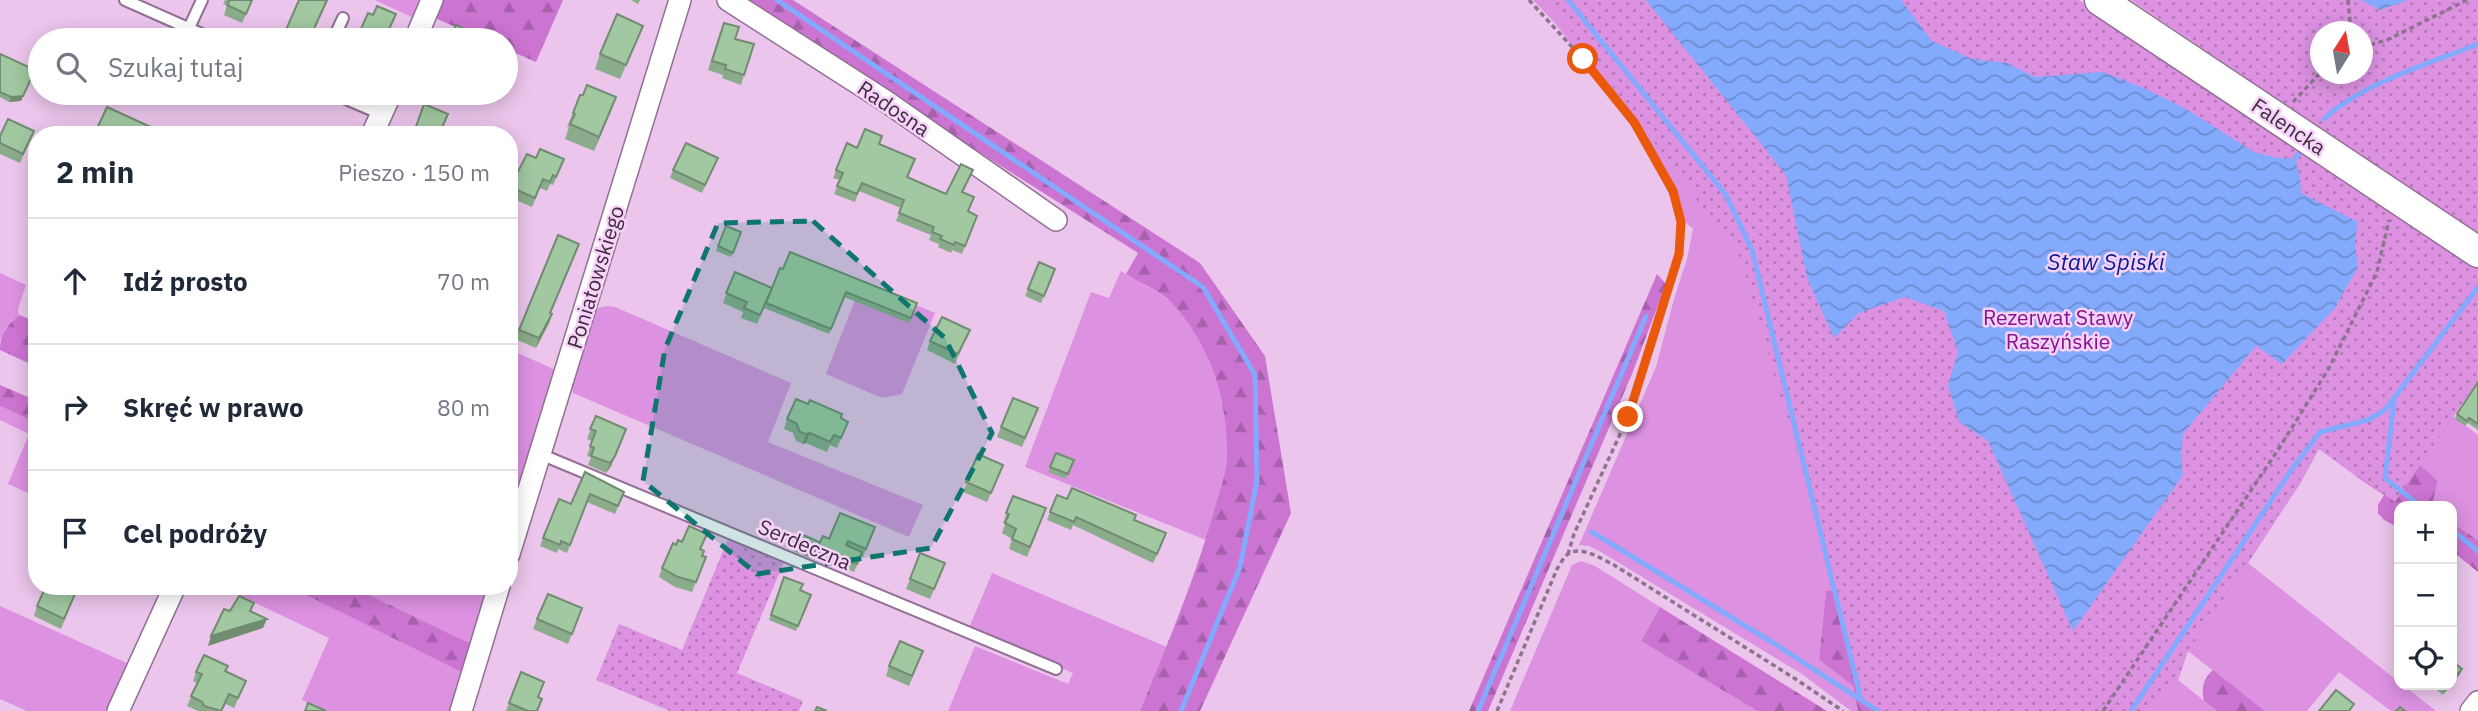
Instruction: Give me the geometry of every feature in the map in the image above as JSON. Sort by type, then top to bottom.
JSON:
[{"type":"street","points":[[420,28],[432,0]]},
{"type":"street","name":"Poniatowskiego","points":[[518,525],[680,0]]},
{"type":"street","name":"Radosna","points":[[728,0],[884,100],[1056,220]]},
{"type":"street","name":"Falencka","points":[[2100,0],[2478,252]]},
{"type":"street","points":[[376,126],[385,105]]},
{"type":"street","points":[[118,711],[170,595]]},
{"type":"street","points":[[461,711],[496,595]]},
{"type":"street","points":[[2471,711],[2478,702]]},
{"type":"lane","points":[[125,0],[189,28],[201,0]]},
{"type":"lane","points":[[339,28],[343,19]]},
{"type":"lane","points":[[360,105],[381,114]]},
{"type":"lane","name":"Serdeczna","points":[[540,453],[1056,669]]},
{"type":"path","points":[[1497,711],[1556,569],[1568,554],[1574,534],[1628,417],[1679,254],[1681,222],[1673,191],[1634,122],[1583,59],[1529,0]]},
{"type":"path","points":[[2348,0],[2350,21]]},
{"type":"path","points":[[2373,44],[2467,0]]},
{"type":"path","points":[[2277,119],[2310,84]]},
{"type":"path","points":[[2104,711],[2278,450],[2329,368],[2377,272],[2389,216],[2398,198]]},
{"type":"path","points":[[1568,554],[1578,551],[1589,553],[1614,565],[1843,711]]},
{"type":"highlighted area","points":[[813,221],[945,338],[992,433],[931,548],[757,574],[643,481],[665,349],[718,223]]},
{"type":"green space","points":[[375,0],[426,0],[418,20]]},
{"type":"green space","points":[[442,0],[563,0],[536,62],[518,54],[518,28],[458,28],[435,18]]},
{"type":"green space","points":[[740,0],[793,0],[1200,263],[1265,356],[1291,513],[1200,711],[1140,711],[1198,562],[1222,485],[1227,459],[1225,417],[1214,375],[1185,318],[1166,298],[1126,274],[1138,253]]},
{"type":"green space","points":[[1533,0],[1584,0],[1751,183],[1864,590],[1826,592],[1819,660],[1853,686],[1858,711],[1851,711],[1802,674],[1601,552],[1579,545],[1656,367],[1693,229],[1681,218],[1643,142],[1555,23]]},
{"type":"green space","name":"Rezerwat Stawy Raszyńskie","points":[[1548,0],[2079,0],[2478,265],[2478,380],[2396,501],[2319,449],[2248,563],[2188,651],[2178,680],[2147,711],[1879,711],[1863,699],[1835,586],[1741,259]]},
{"type":"green space","points":[[2131,0],[2478,0],[2478,235]]},
{"type":"green space","points":[[1121,271],[1162,295],[1181,313],[1205,351],[1214,374],[1226,421],[1228,443],[1223,482],[1206,540],[1025,467],[1091,292],[1109,298]]},
{"type":"green space","points":[[0,273],[26,285],[18,309],[19,315],[6,327],[0,340]]},
{"type":"green space","points":[[1657,274],[1666,284],[1632,374],[1488,711],[1469,711]]},
{"type":"green space","points":[[862,282],[935,313],[902,394],[882,398],[826,374]]},
{"type":"green space","points":[[615,307],[791,383],[768,442],[923,505],[909,537],[573,393],[571,383],[592,315],[598,308]]},
{"type":"green space","points":[[19,315],[28,318],[28,363],[0,350],[1,339]]},
{"type":"green space","points":[[518,353],[558,371],[518,502]]},
{"type":"green space","points":[[2478,380],[2420,465],[2438,481],[2433,501],[2394,501],[2394,525],[2378,513],[2378,505],[2384,495],[2357,477],[2362,450]]},
{"type":"green space","points":[[0,385],[28,397],[28,419],[0,406]]},
{"type":"green space","points":[[2316,402],[2362,450],[2357,477],[2319,449],[2300,484],[2248,563],[2394,678],[2394,690],[2409,690],[2436,711],[2391,711],[2339,672],[2307,711],[2265,711],[2188,651],[2178,680],[2217,711],[2125,711]]},
{"type":"green space","points":[[0,406],[28,419],[28,434],[0,420]]},
{"type":"green space","points":[[2453,416],[2478,435],[2478,540],[2457,526],[2457,501],[2433,501],[2438,481],[2420,465]]},
{"type":"green space","points":[[28,436],[28,493],[8,484]]},
{"type":"green space","points":[[2457,526],[2478,540],[2478,572],[2457,555]]},
{"type":"green space","points":[[728,539],[784,562],[737,673],[803,701],[799,711],[670,711],[596,680],[619,624],[682,650]]},
{"type":"green space","points":[[1581,561],[1595,566],[1660,607],[1641,641],[1757,711],[1510,711],[1572,565]]},
{"type":"green space","points":[[992,573],[1167,647],[1140,711],[948,711],[975,646],[1068,684],[1073,673],[969,628]]},
{"type":"green space","points":[[1864,590],[1924,711],[1858,711],[1853,686],[1819,660],[1826,591]]},
{"type":"green space","points":[[239,595],[306,595],[463,673],[450,711],[324,711],[302,700],[329,638]]},
{"type":"green space","points":[[306,595],[370,595],[473,645],[463,673]]},
{"type":"green space","points":[[370,595],[489,595],[473,645]]},
{"type":"green space","points":[[0,606],[131,665],[111,711],[27,711],[0,699]]},
{"type":"green space","points":[[1660,607],[1827,711],[1757,711],[1641,641]]},
{"type":"green space","points":[[2213,670],[2265,711],[2217,711],[2204,701],[2204,684]]},
{"type":"water","name":"Staw Spiski","points":[[1646,0],[1901,0],[1932,41],[1972,59],[2007,63],[2035,77],[2103,72],[2186,109],[2254,152],[2295,159],[2301,193],[2358,222],[2355,242],[2358,267],[2335,308],[2282,364],[2256,346],[2183,434],[2183,475],[2073,631],[1988,441],[1959,422],[1948,385],[1958,352],[1944,311],[1905,297],[1859,313],[1834,338],[1807,278],[1786,175]]},
{"type":"water","points":[[2361,0],[2408,0],[2380,10]]},
{"type":"building","points":[[230,0],[252,0],[246,14],[227,5]]},
{"type":"building","points":[[299,0],[327,0],[314,28],[287,28]]},
{"type":"building","points":[[377,6],[396,14],[390,28],[361,28],[368,13],[373,15]]},
{"type":"building","points":[[617,14],[643,26],[626,65],[600,54]]},
{"type":"building","points":[[724,23],[739,27],[735,39],[754,44],[744,75],[725,69],[726,65],[712,61]]},
{"type":"building","points":[[0,54],[28,67],[28,85],[23,96],[11,97],[0,92]]},
{"type":"building","points":[[587,85],[616,97],[599,137],[570,124],[580,95],[583,95]]},
{"type":"building","points":[[424,105],[448,114],[443,126],[416,126]]},
{"type":"building","points":[[107,107],[149,126],[98,126]]},
{"type":"building","points":[[8,119],[28,128],[28,144],[23,154],[0,143],[0,136]]},
{"type":"building","points":[[865,129],[882,136],[879,144],[915,159],[907,177],[946,194],[961,164],[973,170],[962,192],[974,197],[968,211],[977,216],[965,246],[940,239],[942,236],[932,232],[934,227],[899,213],[904,200],[862,183],[857,194],[837,186],[843,173],[836,170],[847,143],[857,148]]},
{"type":"building","points":[[686,143],[718,158],[705,185],[673,170]]},
{"type":"building","points":[[540,149],[564,159],[556,177],[553,175],[550,182],[543,179],[535,198],[518,191],[518,171],[527,154],[536,158]]},
{"type":"building","points":[[726,226],[741,232],[733,253],[718,246]]},
{"type":"building","points":[[558,235],[579,244],[550,313],[552,314],[539,338],[519,330]]},
{"type":"building","points":[[790,252],[917,303],[911,318],[846,292],[831,329],[766,303],[780,268],[783,269]]},
{"type":"building","points":[[1039,262],[1055,269],[1044,296],[1028,289]]},
{"type":"building","points":[[735,272],[772,288],[760,315],[744,308],[747,302],[726,293]]},
{"type":"building","points":[[942,317],[970,330],[958,354],[930,341]]},
{"type":"building","points":[[2478,382],[2478,424],[2457,414]]},
{"type":"building","points":[[1013,398],[1038,408],[1025,438],[1001,427]]},
{"type":"building","points":[[796,399],[808,404],[810,400],[842,414],[841,418],[848,422],[841,438],[834,435],[830,442],[810,433],[800,432],[796,423],[787,419]]},
{"type":"building","points":[[596,416],[626,429],[610,463],[591,456],[594,448],[590,446],[596,431],[590,429]]},
{"type":"building","points":[[1056,453],[1074,460],[1068,474],[1050,467]]},
{"type":"building","points":[[978,454],[1003,465],[991,493],[966,482]]},
{"type":"building","points":[[585,472],[624,492],[618,506],[590,494],[570,545],[561,541],[560,545],[543,538],[559,499],[571,504]]},
{"type":"building","points":[[1072,488],[1136,515],[1134,520],[1166,533],[1157,554],[1076,517],[1074,522],[1050,512],[1057,495],[1067,499]]},
{"type":"building","points":[[1013,496],[1046,508],[1030,547],[1012,539],[1016,529],[1005,523]]},
{"type":"building","points":[[840,513],[875,527],[866,549],[848,541],[846,545],[862,552],[857,564],[817,548],[823,536],[829,539]]},
{"type":"building","points":[[689,526],[707,534],[700,549],[704,551],[702,556],[706,557],[696,582],[678,577],[662,568],[673,543],[676,545],[678,540],[682,542]]},
{"type":"building","points":[[801,534],[819,542],[814,554],[795,546]]},
{"type":"building","points":[[920,553],[945,563],[934,589],[910,579]]},
{"type":"building","points":[[784,577],[803,584],[800,590],[811,595],[798,626],[771,615]]},
{"type":"building","points":[[548,594],[582,608],[572,634],[537,619]]},
{"type":"building","points":[[42,595],[75,595],[64,619],[37,606]]},
{"type":"building","points":[[239,596],[254,603],[250,611],[267,619],[211,636],[224,609],[230,611]]},
{"type":"building","points":[[900,641],[923,651],[912,676],[889,666]]},
{"type":"building","points":[[204,655],[228,666],[225,671],[246,681],[238,698],[229,694],[221,711],[204,706],[191,696],[202,674],[196,672]]},
{"type":"building","points":[[521,672],[544,682],[538,697],[542,699],[537,711],[528,711],[509,703]]},
{"type":"building","points":[[2336,690],[2354,704],[2349,711],[2319,711]]},
{"type":"building","points":[[308,703],[326,711],[305,711]]},
{"type":"waterway","points":[[777,0],[1203,287],[1255,375],[1257,481],[1240,567],[1181,711]]},
{"type":"waterway","points":[[1568,0],[1726,195],[1752,250],[1861,700],[1878,711]]},
{"type":"waterway","points":[[2324,119],[2357,95],[2377,85],[2478,44]]},
{"type":"waterway","points":[[2295,159],[2299,153]]},
{"type":"waterway","points":[[2131,711],[2290,472],[2320,432],[2368,420],[2385,410],[2478,287]]},
{"type":"waterway","points":[[1478,711],[1646,316]]},
{"type":"waterway","points":[[2394,402],[2385,478],[2414,501]]},
{"type":"waterway","points":[[1592,532],[1861,700]]},
{"type":"waterway","points":[[2457,534],[2478,551]]},
{"type":"route","points":[[1583,59],[1634,122],[1673,191],[1681,222],[1679,254],[1628,417]]}]
